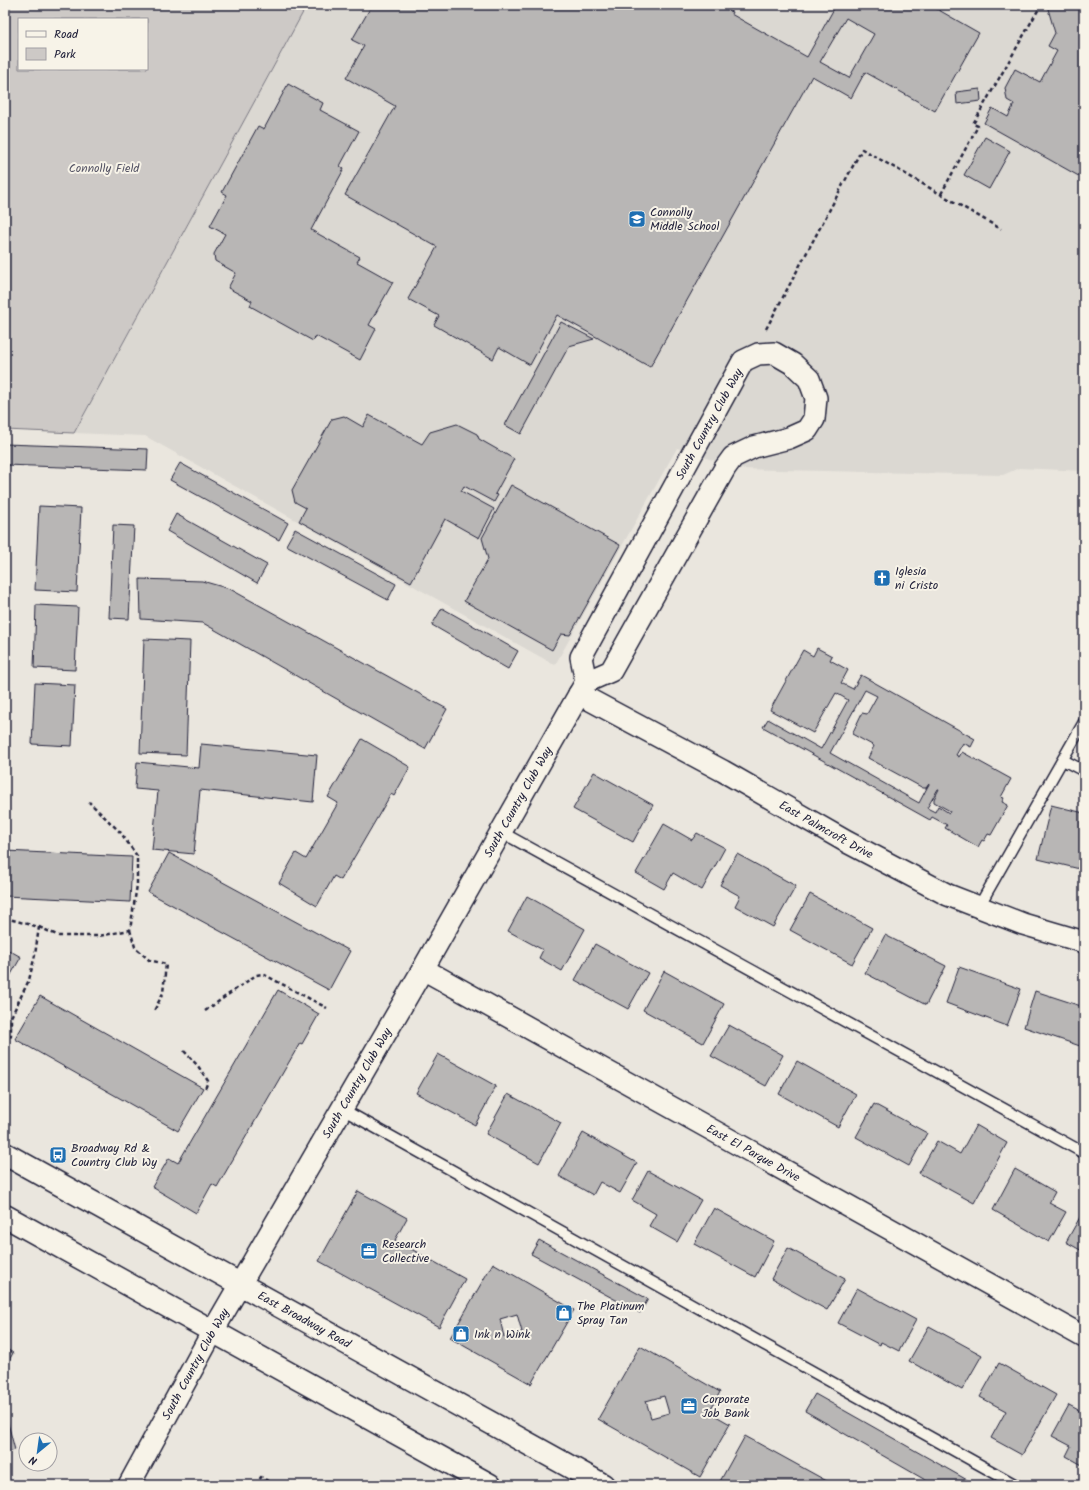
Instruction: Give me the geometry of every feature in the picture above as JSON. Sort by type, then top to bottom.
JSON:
[{"type":"main road","name":"East Broadway Road","points":[[5,1154],[603,1485]]},
{"type":"main road","points":[[5,1216],[490,1485]]},
{"type":"street","name":"South Country Club Way","points":[[129,1485],[213,1331],[423,969],[583,688],[611,671],[725,468],[734,457],[754,447],[789,438],[807,430],[814,419],[816,398],[809,379],[793,364],[774,354],[758,354],[744,361],[581,658],[583,688]]},
{"type":"street","name":"East Palmcroft Drive","points":[[583,688],[847,842],[948,895],[978,908],[1023,924],[1084,942]]},
{"type":"street","name":"East El Parque Drive","points":[[423,969],[1084,1337]]},
{"type":"lane","points":[[978,908],[1084,722]]},
{"type":"lane","points":[[1063,760],[1084,771]]},
{"type":"lane","points":[[501,832],[1084,1153]]},
{"type":"lane","points":[[342,1109],[1016,1485]]},
{"type":"path","points":[[941,194],[978,126],[973,124],[1041,5]]},
{"type":"path","points":[[765,332],[862,150],[1001,229]]},
{"type":"path","points":[[89,802],[121,833],[137,856],[137,885],[130,930],[135,947],[149,960],[166,964],[163,993],[154,1011]]},
{"type":"path","points":[[5,918],[39,928],[59,936],[99,936],[130,930]]},
{"type":"path","points":[[5,1047],[11,1036],[11,1017],[29,980],[39,928]]},
{"type":"path","points":[[205,1011],[256,975],[263,974],[327,1008]]},
{"type":"path","points":[[184,1051],[198,1066],[208,1081],[205,1089]]},
{"type":"path","points":[[256,1485],[261,1477],[275,1485]]},
{"type":"shaded area","name":"Connolly Middle School","points":[[307,5],[1084,5],[1084,471],[1019,468],[1003,475],[739,469],[677,448],[555,665],[145,436],[74,433]]},
{"type":"green space","name":"Connolly Field","points":[[5,5],[307,5],[74,433],[5,430]]},
{"type":"building","points":[[372,5],[732,5],[729,11],[732,12],[731,14],[807,57],[836,5],[882,5],[888,8],[890,5],[930,5],[979,33],[935,111],[865,72],[851,98],[812,76],[650,367],[557,315],[530,365],[499,347],[493,359],[434,325],[439,316],[408,299],[437,247],[345,195],[395,106],[346,78],[364,46],[352,40]],"holes":[[[846,18],[874,34],[849,78],[820,62]]]},
{"type":"building","points":[[1050,5],[1077,5],[1084,9],[1084,179],[984,123],[992,108],[1008,117],[1014,104],[1007,100],[1005,88],[1015,69],[1040,82],[1057,51],[1048,46],[1055,33],[1048,9]]},
{"type":"building","points":[[288,84],[323,103],[320,110],[359,131],[340,166],[344,169],[311,230],[360,257],[357,262],[393,282],[369,325],[376,329],[360,360],[316,336],[313,341],[250,306],[252,301],[228,288],[236,273],[215,261],[214,254],[225,234],[210,226],[227,195],[222,192],[258,126],[264,129]]},
{"type":"building","points":[[980,89],[981,101],[957,104],[956,92]]},
{"type":"building","points":[[985,137],[1010,151],[989,189],[964,175]]},
{"type":"building","points":[[561,322],[594,339],[569,346],[521,434],[505,425]]},
{"type":"building","points":[[369,415],[422,444],[430,432],[457,424],[477,434],[479,439],[514,459],[495,494],[498,495],[494,502],[464,486],[461,491],[494,509],[479,538],[445,519],[411,582],[299,521],[306,508],[295,502],[292,490],[332,419],[344,416],[363,427]]},
{"type":"building","points":[[5,444],[148,449],[147,470],[5,465]]},
{"type":"building","points":[[180,463],[288,523],[279,540],[170,480]]},
{"type":"building","points":[[511,485],[620,545],[570,635],[561,634],[552,650],[464,601],[488,559],[482,538]]},
{"type":"building","points":[[39,506],[81,508],[77,592],[35,590]]},
{"type":"building","points":[[176,514],[267,565],[257,583],[167,531]]},
{"type":"building","points":[[113,525],[134,526],[129,619],[109,618]]},
{"type":"building","points":[[295,529],[396,584],[388,600],[286,545]]},
{"type":"building","points":[[140,579],[202,581],[230,589],[447,709],[425,749],[203,623],[141,619]]},
{"type":"building","points":[[36,605],[78,607],[75,670],[34,668]]},
{"type":"building","points":[[442,608],[518,651],[508,669],[432,625]]},
{"type":"building","points":[[144,639],[190,641],[186,755],[140,753]]},
{"type":"building","points":[[817,648],[832,656],[830,660],[848,670],[841,683],[853,689],[861,675],[975,739],[971,747],[963,743],[956,755],[959,757],[962,752],[1011,779],[1001,797],[1004,798],[1002,802],[1008,805],[991,835],[988,834],[978,847],[945,828],[947,825],[932,817],[930,820],[763,727],[768,719],[821,749],[848,700],[836,693],[813,733],[770,710],[803,650],[813,656]],"holes":[[[865,690],[877,696],[867,714],[862,713],[852,734],[874,746],[868,758],[923,788],[926,788],[929,784],[919,803],[830,753]],[[938,789],[934,802],[950,811],[949,813],[938,806],[935,812],[927,808]]]},
{"type":"building","points":[[35,683],[75,685],[72,746],[32,744]]},
{"type":"building","points":[[362,739],[410,767],[394,796],[391,794],[341,880],[334,876],[317,906],[279,883],[296,853],[306,859],[338,803],[328,797]]},
{"type":"building","points":[[201,744],[317,755],[313,802],[200,790],[194,854],[152,850],[158,791],[135,789],[137,762],[199,768]]},
{"type":"building","points":[[594,772],[653,805],[633,842],[573,809]]},
{"type":"building","points":[[1051,805],[1084,813],[1081,835],[1084,835],[1084,870],[1038,859]]},
{"type":"building","points":[[664,824],[692,840],[697,833],[725,848],[702,890],[673,873],[664,889],[636,873]]},
{"type":"building","points":[[5,851],[132,857],[130,902],[5,896]]},
{"type":"building","points":[[169,853],[350,951],[329,990],[148,892]]},
{"type":"building","points":[[737,854],[796,886],[773,927],[735,906],[740,896],[720,885]]},
{"type":"building","points":[[810,894],[872,928],[852,964],[790,930]]},
{"type":"building","points":[[527,896],[585,929],[562,971],[539,958],[543,950],[508,931]]},
{"type":"building","points":[[885,935],[946,966],[926,1005],[865,973]]},
{"type":"building","points":[[595,944],[648,973],[628,1009],[575,980]]},
{"type":"building","points":[[5,948],[21,957],[5,985]]},
{"type":"building","points":[[959,967],[1021,989],[1007,1026],[946,1003]]},
{"type":"building","points":[[664,971],[724,1004],[703,1043],[643,1010]]},
{"type":"building","points":[[278,990],[319,1014],[302,1044],[300,1043],[217,1187],[212,1184],[196,1213],[152,1187],[169,1158],[178,1163]]},
{"type":"building","points":[[1035,991],[1084,1007],[1083,1047],[1024,1027]]},
{"type":"building","points":[[40,996],[203,1088],[178,1131],[15,1039]]},
{"type":"building","points":[[729,1025],[783,1055],[766,1086],[711,1056]]},
{"type":"building","points":[[438,1054],[496,1086],[475,1125],[416,1093]]},
{"type":"building","points":[[797,1061],[856,1094],[838,1127],[779,1094]]},
{"type":"building","points":[[508,1094],[561,1123],[539,1163],[486,1134]]},
{"type":"building","points":[[874,1104],[927,1133],[909,1166],[856,1137]]},
{"type":"building","points":[[976,1125],[1007,1143],[974,1203],[919,1173],[937,1141],[960,1154]]},
{"type":"building","points":[[583,1133],[637,1163],[620,1193],[600,1182],[593,1195],[559,1176]]},
{"type":"building","points":[[1015,1169],[1055,1192],[1049,1203],[1066,1212],[1049,1242],[993,1210]]},
{"type":"building","points":[[648,1171],[701,1200],[677,1242],[649,1226],[656,1214],[632,1200]]},
{"type":"building","name":"Research Collective","points":[[358,1191],[407,1218],[395,1240],[465,1279],[439,1327],[319,1261]]},
{"type":"building","points":[[714,1208],[774,1241],[755,1277],[694,1244]]},
{"type":"building","points":[[1084,1210],[1084,1252],[1066,1242]]},
{"type":"building","points":[[539,1240],[648,1299],[640,1313],[531,1254]]},
{"type":"building","points":[[788,1248],[845,1279],[827,1310],[771,1279]]},
{"type":"building","points":[[493,1263],[574,1310],[531,1384],[450,1338]],"holes":[[[517,1314],[522,1332],[504,1337],[500,1319]]]},
{"type":"building","points":[[857,1288],[916,1320],[899,1351],[881,1342],[880,1345],[838,1323]]},
{"type":"building","points":[[929,1326],[982,1355],[962,1390],[909,1361]]},
{"type":"building","name":"Corporate Job Bank","points":[[640,1346],[720,1392],[709,1412],[730,1424],[700,1477],[598,1419]],"holes":[[[664,1396],[669,1413],[651,1418],[646,1401]]]},
{"type":"building","points":[[5,1348],[13,1353],[5,1368]]},
{"type":"building","points":[[999,1363],[1056,1395],[1022,1455],[991,1438],[1006,1411],[980,1397]]},
{"type":"building","points":[[815,1394],[976,1485],[934,1485],[805,1411]]},
{"type":"building","points":[[1069,1405],[1084,1413],[1084,1466],[1066,1456],[1071,1446],[1052,1436]]},
{"type":"building","points":[[5,1412],[15,1450],[5,1453]]},
{"type":"building","points":[[745,1436],[834,1485],[718,1485]]},
{"type":"place","name":"Connolly Middle School","points":[[637,219]]},
{"type":"place","name":"Iglesia ni Cristo","points":[[882,578]]},
{"type":"place","name":"Broadway Rd & Country Club Wy","points":[[58,1155]]},
{"type":"place","name":"Research Collective","points":[[369,1251]]},
{"type":"place","name":"The Platinum Spray Tan","points":[[564,1313]]},
{"type":"place","name":"Ink n Wink","points":[[461,1334]]},
{"type":"place","name":"Corporate Job Bank","points":[[689,1406]]}]
